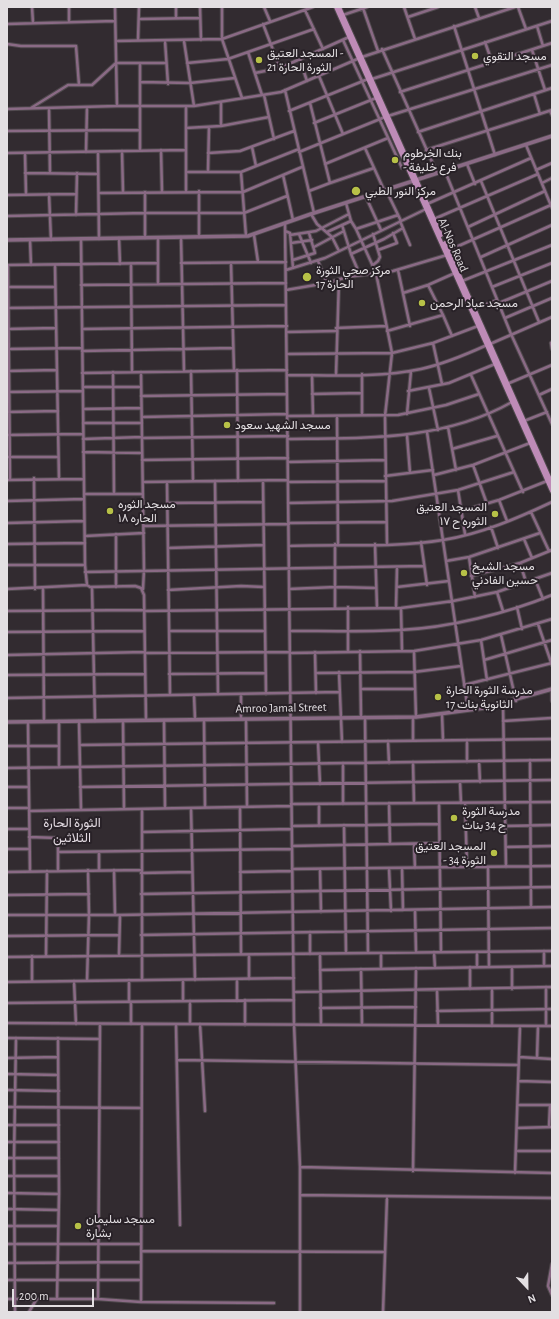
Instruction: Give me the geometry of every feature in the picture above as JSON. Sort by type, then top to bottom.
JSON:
[{"type":"main road","name":"Al-Nos Road","points":[[336,7],[349,37],[360,57]]},
{"type":"main road","name":"Al-Nos Road","points":[[339,7],[415,180],[426,209],[462,281],[463,288],[478,326],[507,384],[530,443],[552,491]]},
{"type":"main road","name":"Al-Nos Road","points":[[370,79],[376,98],[387,117],[401,153],[434,219],[455,274],[474,309],[495,364],[524,421],[552,484]]},
{"type":"street","points":[[32,7],[33,23]]},
{"type":"street","points":[[69,7],[69,22]]},
{"type":"street","points":[[115,7],[117,106]]},
{"type":"street","points":[[138,40],[139,7]]},
{"type":"street","points":[[176,7],[176,18]]},
{"type":"street","points":[[200,7],[201,40]]},
{"type":"street","points":[[222,7],[222,39],[242,98]]},
{"type":"street","points":[[264,7],[270,21]]},
{"type":"street","points":[[116,41],[184,41],[222,39],[313,7]]},
{"type":"street","points":[[342,15],[358,8],[367,7]]},
{"type":"street","points":[[404,7],[415,39]]},
{"type":"street","points":[[408,17],[438,7]]},
{"type":"street","points":[[475,7],[479,18]]},
{"type":"street","points":[[7,109],[117,106],[186,107],[263,95],[285,90],[360,57],[515,7]]},
{"type":"street","points":[[518,7],[526,29]]},
{"type":"street","points":[[363,8],[378,51]]},
{"type":"street","points":[[306,10],[323,49]]},
{"type":"street","points":[[138,19],[200,18]]},
{"type":"street","points":[[7,24],[115,21]]},
{"type":"street","points":[[289,111],[362,81],[392,73],[552,21]]},
{"type":"street","points":[[263,24],[280,68]]},
{"type":"street","points":[[454,26],[495,155]]},
{"type":"street","points":[[537,26],[543,46]]},
{"type":"street","points":[[187,63],[228,59],[314,29]]},
{"type":"street","points":[[255,73],[280,68],[349,37]]},
{"type":"street","points":[[343,40],[402,168],[408,167]]},
{"type":"street","points":[[165,41],[168,84]]},
{"type":"street","points":[[184,41],[194,106]]},
{"type":"street","points":[[485,42],[492,62]]},
{"type":"street","points":[[400,92],[552,43]]},
{"type":"street","points":[[7,44],[21,46],[76,46],[79,85]]},
{"type":"street","points":[[382,50],[437,174]]},
{"type":"street","points":[[532,50],[545,90]]},
{"type":"street","points":[[248,52],[263,95],[274,139]]},
{"type":"street","points":[[300,60],[307,81]]},
{"type":"street","points":[[30,109],[68,85],[92,85],[116,63],[166,63]]},
{"type":"street","points":[[140,63],[140,151]]},
{"type":"street","points":[[186,172],[241,172],[319,144],[380,119],[552,65]]},
{"type":"street","points":[[318,76],[343,134]]},
{"type":"street","points":[[140,82],[190,84],[235,78]]},
{"type":"street","points":[[418,132],[552,88]]},
{"type":"street","points":[[285,90],[316,224],[332,237],[339,250]]},
{"type":"street","points":[[534,94],[540,114]]},
{"type":"street","points":[[314,123],[376,98]]},
{"type":"street","points":[[221,102],[221,126]]},
{"type":"street","points":[[310,103],[330,184]]},
{"type":"street","points":[[86,152],[87,107]]},
{"type":"street","points":[[186,107],[186,191]]},
{"type":"street","points":[[49,108],[50,173]]},
{"type":"street","points":[[426,150],[551,110],[552,115]]},
{"type":"street","points":[[186,128],[221,126],[269,117]]},
{"type":"street","points":[[208,171],[209,127]]},
{"type":"street","points":[[7,131],[140,130]]},
{"type":"street","points":[[208,153],[237,152],[294,131]]},
{"type":"street","points":[[7,240],[181,238],[254,235],[313,213],[552,136]]},
{"type":"street","points":[[325,164],[388,138]]},
{"type":"street","points":[[286,290],[327,283],[360,275],[398,270],[447,253],[473,240],[552,206],[526,145]]},
{"type":"street","points":[[252,147],[256,166]]},
{"type":"street","points":[[364,148],[401,221],[410,244]]},
{"type":"street","points":[[161,150],[162,192]]},
{"type":"street","points":[[7,153],[186,150]]},
{"type":"street","points":[[122,151],[123,192]]},
{"type":"street","points":[[98,152],[99,239]]},
{"type":"street","points":[[25,153],[26,194]]},
{"type":"street","points":[[396,155],[401,153]]},
{"type":"street","points":[[427,204],[453,194],[531,158]]},
{"type":"street","points":[[434,219],[488,197],[552,163]]},
{"type":"street","points":[[467,164],[475,184]]},
{"type":"street","points":[[99,193],[186,191],[243,192],[302,167]]},
{"type":"street","points":[[309,191],[374,168]]},
{"type":"street","points":[[445,171],[453,194],[529,375],[552,424]]},
{"type":"street","points":[[241,172],[246,236]]},
{"type":"street","points":[[25,173],[98,174]]},
{"type":"street","points":[[76,215],[77,173]]},
{"type":"street","points":[[283,175],[293,220]]},
{"type":"street","points":[[542,183],[552,178]]},
{"type":"street","points":[[481,181],[539,322]]},
{"type":"street","points":[[199,191],[199,237]]},
{"type":"street","points":[[468,227],[545,191]]},
{"type":"street","points":[[145,192],[145,238]]},
{"type":"street","points":[[49,194],[51,240]]},
{"type":"street","points":[[7,195],[76,194]]},
{"type":"street","points":[[7,216],[145,212],[244,213],[287,196]]},
{"type":"street","points":[[366,197],[381,230]]},
{"type":"street","points":[[346,203],[351,221],[361,239],[376,274],[392,353],[390,373],[386,388],[385,416],[387,544]]},
{"type":"street","points":[[286,270],[318,261],[426,209]]},
{"type":"street","points":[[290,235],[309,233],[349,214]]},
{"type":"street","points":[[356,229],[398,215]]},
{"type":"street","points":[[327,232],[351,221]]},
{"type":"street","points":[[285,223],[292,891],[295,1062],[300,1167],[300,1312]]},
{"type":"street","points":[[342,225],[351,254],[360,275]]},
{"type":"street","points":[[480,257],[552,225]]},
{"type":"street","points":[[351,254],[384,239],[403,228]]},
{"type":"street","points":[[285,231],[289,232],[290,235],[293,268]]},
{"type":"street","points":[[314,247],[344,231]]},
{"type":"street","points":[[293,260],[315,253],[309,233]]},
{"type":"street","points":[[378,250],[397,242],[393,233]]},
{"type":"street","points":[[299,234],[311,263]]},
{"type":"street","points":[[373,234],[380,259],[373,265]]},
{"type":"street","points":[[254,235],[258,262]]},
{"type":"street","points":[[119,238],[120,264]]},
{"type":"street","points":[[158,238],[158,284]]},
{"type":"street","points":[[181,238],[184,371]]},
{"type":"street","points":[[81,239],[84,536],[85,572],[87,585]]},
{"type":"street","points":[[384,239],[387,247]]},
{"type":"street","points":[[30,240],[31,265]]},
{"type":"street","points":[[291,243],[312,240]]},
{"type":"street","points":[[462,281],[552,245]]},
{"type":"street","points":[[318,261],[327,283]]},
{"type":"street","points":[[181,263],[286,262]]},
{"type":"street","points":[[84,478],[34,478],[8,480],[7,265],[158,263]]},
{"type":"street","points":[[231,263],[232,326],[237,395],[238,481]]},
{"type":"street","points":[[492,287],[552,263]]},
{"type":"street","points":[[131,264],[132,372]]},
{"type":"street","points":[[55,265],[59,479]]},
{"type":"street","points":[[398,270],[410,326]]},
{"type":"street","points":[[403,293],[455,274]]},
{"type":"street","points":[[336,375],[336,330],[339,279]]},
{"type":"street","points":[[474,309],[526,292],[552,281]]},
{"type":"street","points":[[81,285],[286,283]]},
{"type":"street","points":[[428,285],[452,336]]},
{"type":"street","points":[[7,287],[56,287]]},
{"type":"street","points":[[505,318],[552,298]]},
{"type":"street","points":[[8,308],[286,305]]},
{"type":"street","points":[[387,331],[410,326],[443,315]]},
{"type":"street","points":[[287,375],[336,375],[411,371],[438,365],[552,317]]},
{"type":"street","points":[[82,329],[287,326]]},
{"type":"street","points":[[287,332],[386,326]]},
{"type":"street","points":[[287,354],[336,352],[392,353],[433,343],[478,326]]},
{"type":"street","points":[[8,328],[56,328]]},
{"type":"street","points":[[552,342],[552,349]]},
{"type":"street","points":[[433,343],[442,384]]},
{"type":"street","points":[[8,349],[82,350],[233,348]]},
{"type":"street","points":[[408,391],[429,388],[471,375],[495,364]]},
{"type":"street","points":[[507,384],[552,366]]},
{"type":"street","points":[[8,370],[57,370]]},
{"type":"street","points":[[82,373],[287,370]]},
{"type":"street","points":[[191,371],[193,481]]},
{"type":"street","points":[[407,414],[411,371]]},
{"type":"street","points":[[112,372],[114,494]]},
{"type":"street","points":[[141,372],[144,526],[144,570],[142,590],[144,611],[146,720]]},
{"type":"street","points":[[362,374],[362,415]]},
{"type":"street","points":[[312,375],[313,416]]},
{"type":"street","points":[[471,375],[522,492]]},
{"type":"street","points":[[83,387],[141,387]]},
{"type":"street","points":[[429,388],[438,430]]},
{"type":"street","points":[[539,395],[552,389]]},
{"type":"street","points":[[8,392],[83,391]]},
{"type":"street","points":[[312,394],[362,393]]},
{"type":"street","points":[[141,396],[287,394]]},
{"type":"street","points":[[142,417],[237,415],[385,416],[407,414],[434,408],[479,394]]},
{"type":"street","points":[[83,439],[385,437],[438,430],[488,414],[513,401]]},
{"type":"street","points":[[83,409],[142,408]]},
{"type":"street","points":[[8,412],[58,411]]},
{"type":"street","points":[[524,421],[552,413]]},
{"type":"street","points":[[335,608],[336,544],[338,522],[337,416]]},
{"type":"street","points":[[83,423],[142,423]]},
{"type":"street","points":[[448,427],[456,470]]},
{"type":"street","points":[[427,432],[468,711]]},
{"type":"street","points":[[8,435],[83,434]]},
{"type":"street","points":[[407,435],[410,473]]},
{"type":"street","points":[[452,449],[497,436]]},
{"type":"street","points":[[434,475],[473,465],[530,443]]},
{"type":"street","points":[[83,452],[142,453]]},
{"type":"street","points":[[8,457],[58,457]]},
{"type":"street","points":[[142,460],[288,458]]},
{"type":"street","points":[[288,462],[385,460]]},
{"type":"street","points":[[473,465],[487,504]]},
{"type":"street","points":[[385,476],[433,470]]},
{"type":"street","points":[[288,503],[386,502],[436,495],[458,490],[514,472]]},
{"type":"street","points":[[34,478],[33,522],[35,589]]},
{"type":"street","points":[[215,481],[218,695]]},
{"type":"street","points":[[263,481],[266,694]]},
{"type":"street","points":[[143,482],[385,481]]},
{"type":"street","points":[[461,511],[500,500],[547,481]]},
{"type":"street","points":[[167,482],[170,695]]},
{"type":"street","points":[[458,490],[465,534]]},
{"type":"street","points":[[84,494],[143,494]]},
{"type":"street","points":[[7,501],[84,500]]},
{"type":"street","points":[[500,500],[507,521]]},
{"type":"street","points":[[167,503],[263,502]]},
{"type":"street","points":[[289,546],[387,544],[442,540],[491,527],[531,512],[552,502]]},
{"type":"street","points":[[531,512],[548,551]]},
{"type":"street","points":[[7,523],[84,521]]},
{"type":"street","points":[[144,526],[386,522]]},
{"type":"street","points":[[491,527],[498,548]]},
{"type":"street","points":[[84,536],[144,533]]},
{"type":"street","points":[[116,534],[116,587]]},
{"type":"street","points":[[446,561],[469,557],[540,534]]},
{"type":"street","points":[[524,539],[532,558]]},
{"type":"street","points":[[421,542],[427,585]]},
{"type":"street","points":[[7,544],[85,543]]},
{"type":"street","points":[[375,544],[377,608]]},
{"type":"street","points":[[168,548],[264,545]]},
{"type":"street","points":[[471,576],[520,563],[552,550]]},
{"type":"street","points":[[469,557],[474,597]]},
{"type":"street","points":[[520,563],[526,582]]},
{"type":"street","points":[[7,566],[85,565]]},
{"type":"street","points":[[85,572],[289,567],[336,568],[424,566]]},
{"type":"street","points":[[396,608],[397,567]]},
{"type":"street","points":[[7,611],[168,611],[348,607],[401,608],[453,601],[497,592],[552,573]]},
{"type":"street","points":[[535,579],[543,599]]},
{"type":"street","points":[[397,587],[427,585],[449,580]]},
{"type":"street","points":[[7,589],[35,589],[87,585],[92,588],[135,586],[141,588],[142,590]]},
{"type":"street","points":[[168,590],[241,586],[264,587]]},
{"type":"street","points":[[289,589],[336,587],[376,588]]},
{"type":"street","points":[[43,588],[44,721]]},
{"type":"street","points":[[92,588],[95,720]]},
{"type":"street","points":[[497,592],[503,611]]},
{"type":"street","points":[[290,631],[401,630],[456,622],[503,611],[552,595]]},
{"type":"street","points":[[348,607],[348,652]]},
{"type":"street","points":[[517,607],[522,629]]},
{"type":"street","points":[[401,608],[402,651]]},
{"type":"street","points":[[7,655],[145,652],[290,653],[414,651],[481,640],[552,620]]},
{"type":"street","points":[[464,685],[552,664],[538,624]]},
{"type":"street","points":[[7,632],[144,631]]},
{"type":"street","points":[[169,631],[265,631]]},
{"type":"street","points":[[501,635],[516,700]]},
{"type":"street","points":[[481,640],[487,680]]},
{"type":"street","points":[[484,660],[552,640]]},
{"type":"street","points":[[360,651],[361,690],[366,742],[368,953]]},
{"type":"street","points":[[413,741],[415,717],[414,651]]},
{"type":"street","points":[[315,652],[316,692]]},
{"type":"street","points":[[316,673],[414,672],[461,666]]},
{"type":"street","points":[[339,672],[342,742]]},
{"type":"street","points":[[169,674],[265,673]]},
{"type":"street","points":[[7,675],[145,674]]},
{"type":"street","points":[[361,690],[415,689]]},
{"type":"street","points":[[552,689],[552,701]]},
{"type":"street","name":"Amroo Jamal Street","points":[[7,722],[415,717],[468,711],[503,704],[552,689]]},
{"type":"street","points":[[7,698],[340,692]]},
{"type":"street","points":[[241,694],[246,743],[247,807]]},
{"type":"street","points":[[194,695],[195,719]]},
{"type":"street","points":[[503,704],[506,867]]},
{"type":"street","points":[[442,714],[443,740]]},
{"type":"street","points":[[503,721],[552,718]]},
{"type":"street","points":[[204,719],[205,807]]},
{"type":"street","points":[[123,720],[124,809]]},
{"type":"street","points":[[164,720],[165,808]]},
{"type":"street","points":[[59,721],[59,767]]},
{"type":"street","points":[[79,721],[81,810]]},
{"type":"street","points":[[28,722],[30,871]]},
{"type":"street","points":[[80,746],[552,739]]},
{"type":"street","points":[[467,740],[467,762]]},
{"type":"street","points":[[388,741],[389,762]]},
{"type":"street","points":[[318,742],[320,784]]},
{"type":"street","points":[[7,746],[59,746]]},
{"type":"street","points":[[530,760],[531,907]]},
{"type":"street","points":[[7,768],[552,760]]},
{"type":"street","points":[[479,761],[480,782]]},
{"type":"street","points":[[413,762],[414,803]]},
{"type":"street","points":[[343,763],[343,804]]},
{"type":"street","points":[[80,787],[552,780]]},
{"type":"street","points":[[460,782],[461,803]]},
{"type":"street","points":[[7,787],[28,786]]},
{"type":"street","points":[[7,808],[29,810],[81,810],[247,807],[318,804],[552,802]]},
{"type":"street","points":[[439,803],[441,952]]},
{"type":"street","points":[[465,803],[467,868]]},
{"type":"street","points":[[318,804],[319,826]]},
{"type":"street","points":[[389,804],[390,844]]},
{"type":"street","points":[[240,807],[241,954]]},
{"type":"street","points":[[191,808],[195,980]]},
{"type":"street","points":[[142,809],[142,980]]},
{"type":"street","points":[[142,832],[240,830],[344,825],[439,824]]},
{"type":"street","points":[[344,825],[346,953]]},
{"type":"street","points":[[506,826],[552,826]]},
{"type":"street","points":[[7,829],[29,829]]},
{"type":"street","points":[[29,837],[58,838],[58,871]]},
{"type":"street","points":[[58,852],[98,853],[240,850],[345,845],[440,843]]},
{"type":"street","points":[[414,844],[415,868]]},
{"type":"street","points":[[506,848],[552,846]]},
{"type":"street","points":[[7,849],[29,849]]},
{"type":"street","points":[[98,853],[99,870]]},
{"type":"street","points":[[240,872],[320,869],[552,866]]},
{"type":"street","points":[[488,867],[490,929],[489,967]]},
{"type":"street","points":[[389,868],[391,911]]},
{"type":"street","points":[[402,868],[403,910]]},
{"type":"street","points":[[320,869],[321,912]]},
{"type":"street","points":[[87,981],[89,935],[88,870]]},
{"type":"street","points":[[7,872],[114,870],[142,872],[192,872]]},
{"type":"street","points":[[114,870],[115,915]]},
{"type":"street","points":[[46,956],[47,871]]},
{"type":"street","points":[[141,894],[552,887]]},
{"type":"street","points":[[7,895],[89,894]]},
{"type":"street","points":[[7,915],[391,911],[552,907]]},
{"type":"street","points":[[415,910],[416,952]]},
{"type":"street","points":[[119,955],[120,914]]},
{"type":"street","points":[[141,935],[552,928]]},
{"type":"street","points":[[310,932],[310,954]]},
{"type":"street","points":[[7,936],[119,935]]},
{"type":"street","points":[[544,951],[544,966]]},
{"type":"street","points":[[7,957],[552,951]]},
{"type":"street","points":[[434,952],[435,968]]},
{"type":"street","points":[[477,952],[477,967]]},
{"type":"street","points":[[381,953],[381,968]]},
{"type":"street","points":[[320,954],[320,1024]]},
{"type":"street","points":[[249,955],[249,979]]},
{"type":"street","points":[[32,956],[32,981]]},
{"type":"street","points":[[320,970],[552,966]]},
{"type":"street","points":[[470,967],[470,989]]},
{"type":"street","points":[[512,967],[512,989]]},
{"type":"street","points":[[413,1171],[416,1064],[416,968]]},
{"type":"street","points":[[361,969],[362,1025]]},
{"type":"street","points":[[7,982],[294,978]]},
{"type":"street","points":[[237,979],[237,1001]]},
{"type":"street","points":[[129,980],[131,1024]]},
{"type":"street","points":[[183,980],[183,1001]]},
{"type":"street","points":[[74,981],[76,1024]]},
{"type":"street","points":[[546,987],[546,1026]]},
{"type":"street","points":[[294,992],[512,989],[552,987]]},
{"type":"street","points":[[492,989],[492,1026]]},
{"type":"street","points":[[437,990],[438,1025]]},
{"type":"street","points":[[245,1000],[245,1025]]},
{"type":"street","points":[[7,1003],[294,1000]]},
{"type":"street","points":[[190,1001],[190,1024]]},
{"type":"street","points":[[320,1008],[416,1007]]},
{"type":"street","points":[[437,1011],[552,1009]]},
{"type":"street","points":[[7,1023],[552,1026]]},
{"type":"street","points":[[98,1299],[100,1024]]},
{"type":"street","points":[[141,1302],[142,1024]]},
{"type":"street","points":[[176,1024],[180,1225]]},
{"type":"street","points":[[200,1024],[204,1112]]},
{"type":"street","points":[[516,1173],[520,1026]]},
{"type":"street","points":[[537,1058],[538,1026]]},
{"type":"street","points":[[7,1038],[100,1039]]},
{"type":"street","points":[[15,1312],[14,1158],[16,1038]]},
{"type":"street","points":[[57,1299],[59,1210],[58,1038]]},
{"type":"street","points":[[7,1058],[58,1058]]},
{"type":"street","points":[[519,1058],[552,1059]]},
{"type":"street","points":[[177,1060],[518,1065]]},
{"type":"street","points":[[7,1074],[58,1075]]},
{"type":"street","points":[[518,1081],[552,1082]]},
{"type":"street","points":[[7,1090],[59,1091]]},
{"type":"street","points":[[517,1128],[550,1127],[551,1105],[518,1105]]},
{"type":"street","points":[[7,1107],[141,1108]]},
{"type":"street","points":[[7,1125],[59,1125]]},
{"type":"street","points":[[7,1142],[59,1142]]},
{"type":"street","points":[[516,1150],[552,1151]]},
{"type":"street","points":[[7,1158],[59,1158]]},
{"type":"street","points":[[300,1167],[413,1171],[552,1173]]},
{"type":"street","points":[[7,1176],[59,1176]]},
{"type":"street","points":[[7,1193],[59,1194]]},
{"type":"street","points":[[300,1195],[552,1198]]},
{"type":"street","points":[[383,1312],[387,1197]]},
{"type":"street","points":[[7,1209],[59,1210]]},
{"type":"street","points":[[7,1226],[58,1226]]},
{"type":"street","points":[[7,1244],[141,1244]]},
{"type":"street","points":[[141,1251],[384,1252]]},
{"type":"street","points":[[7,1263],[141,1262]]},
{"type":"street","points":[[552,1264],[548,1286],[552,1295]]},
{"type":"street","points":[[7,1280],[141,1280]]},
{"type":"street","points":[[7,1299],[98,1299],[141,1302],[274,1303]]},
{"type":"street","points":[[29,1312],[36,1300]]},
{"type":"place","name":"مسجد التقوي","points":[[475,56]]},
{"type":"place","name":"المسجد العتيق - الثورة الحارة 21","points":[[259,60]]},
{"type":"place","name":"بنك الخرطوم - فرع خليفة","points":[[395,160]]},
{"type":"place","name":"مركز النور الطبي","points":[[356,191]]},
{"type":"place","name":"مركز صحي الثورة الحارة 17","points":[[307,277]]},
{"type":"place","name":"مسجد عباد الرحمن","points":[[422,303]]},
{"type":"place","name":"مسجد الشهيد سعود","points":[[227,425]]},
{"type":"place","name":"مسجد الثوره الحاره ١٨","points":[[110,511]]},
{"type":"place","name":"المسجد العتيق الثوره ح ١٧","points":[[495,514]]},
{"type":"place","name":"مسجد الشيخ حسين الفادني","points":[[464,573]]},
{"type":"place","name":"مدرسة الثورة الحارة 17 الثانوية بنات","points":[[438,697]]},
{"type":"place","name":"مدرسة الثورة ح 34 بنات","points":[[454,818]]},
{"type":"place","name":"المسجد العتيق - الثورة 34","points":[[494,853]]},
{"type":"place","name":"مسجد سليمان بشارة","points":[[78,1226]]},
{"type":"district","name":"الثورة الحارة الثلاثين","points":[[72,830]]}]
